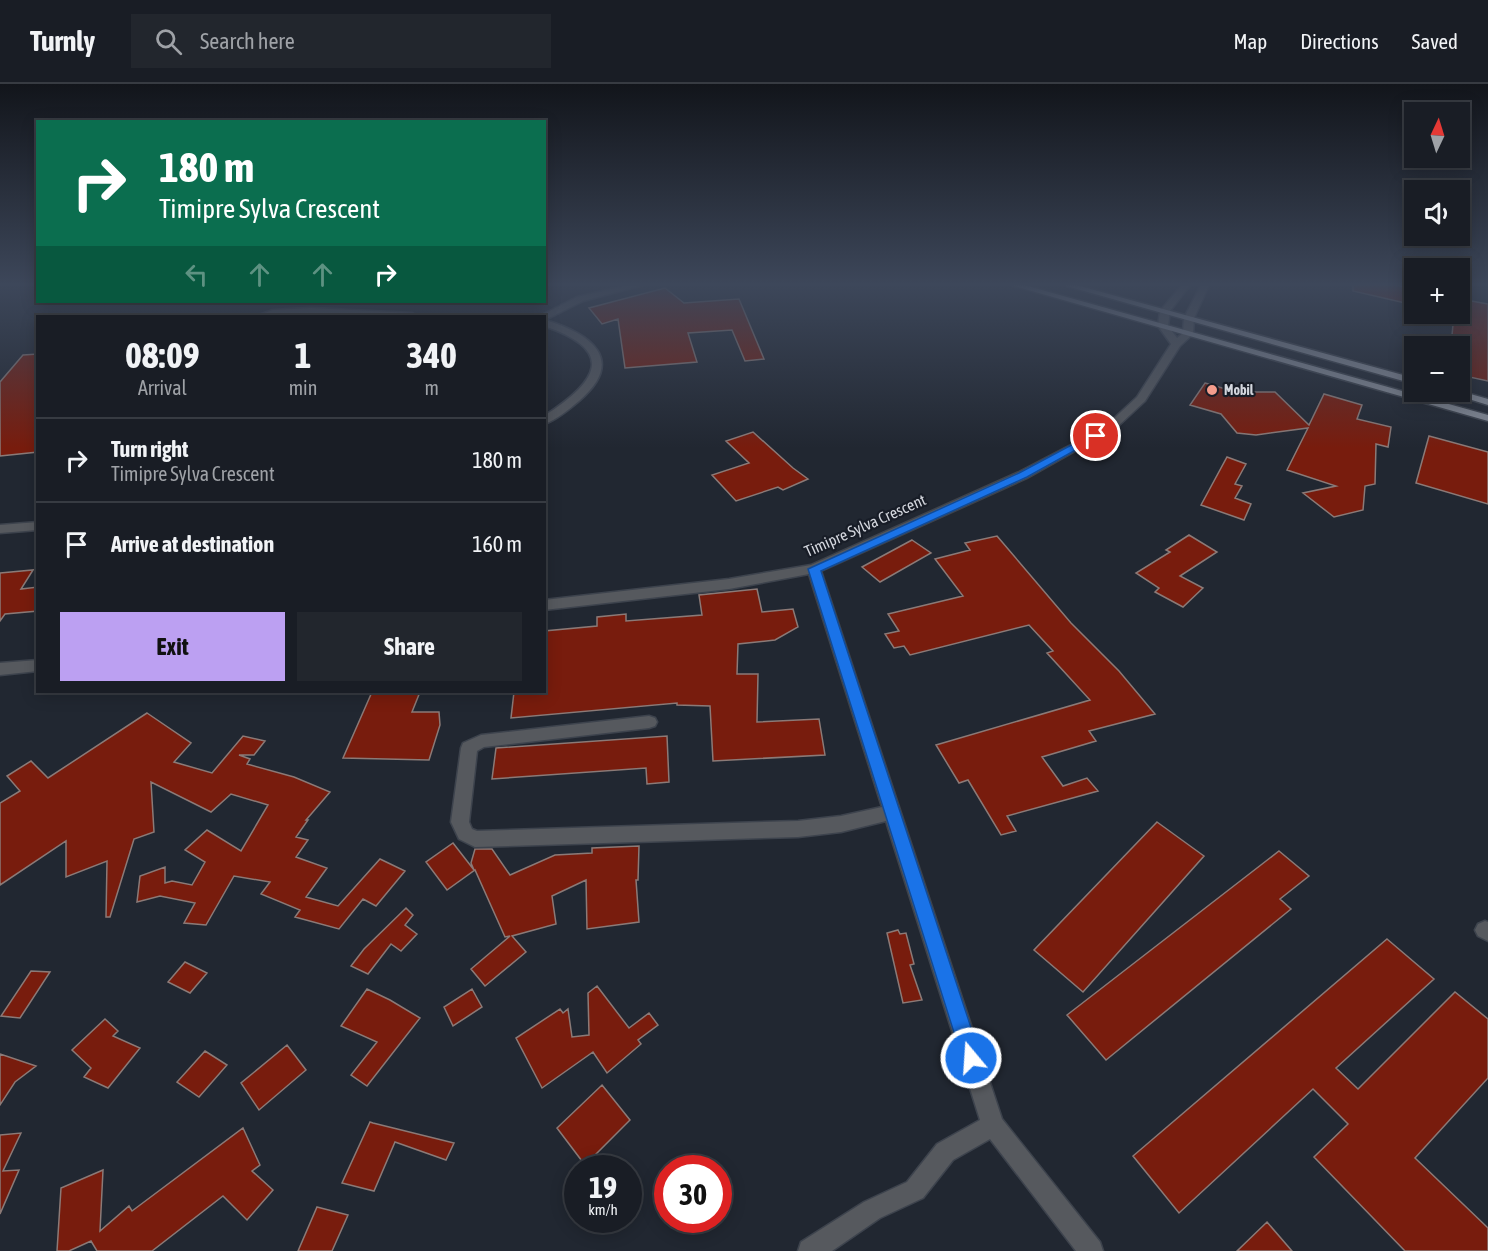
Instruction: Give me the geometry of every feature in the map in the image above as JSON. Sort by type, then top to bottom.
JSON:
[{"type":"main road","points":[[1211,339],[1488,418]]},
{"type":"main road","points":[[1266,339],[1404,378]]},
{"type":"main road","points":[[1470,397],[1488,402]]},
{"type":"street","points":[[546,420],[588,389],[596,373],[598,355],[588,339]]},
{"type":"street","points":[[1173,339],[1176,344]]},
{"type":"street","name":"Timipre Sylva Crescent","points":[[546,605],[729,584],[814,569],[1023,475],[1112,426],[1141,399],[1181,339]]},
{"type":"street","points":[[0,529],[36,526]]},
{"type":"street","points":[[814,569],[993,1125],[1091,1251]]},
{"type":"street","points":[[0,669],[36,665]]},
{"type":"street","points":[[649,722],[481,741],[475,744],[469,748],[460,822],[465,834],[475,839],[798,829],[841,824],[892,812]]},
{"type":"street","points":[[810,1251],[872,1210],[915,1190],[945,1152],[993,1125]]},
{"type":"building","points":[[621,339],[690,339],[697,362],[625,368]]},
{"type":"building","points":[[736,339],[756,339],[764,359],[745,361]]},
{"type":"building","points":[[1470,339],[1488,339],[1488,381],[1470,377]]},
{"type":"building","points":[[36,354],[36,452],[0,456],[0,382],[23,355]]},
{"type":"building","points":[[1205,383],[1246,395],[1248,392],[1275,392],[1309,425],[1324,394],[1362,405],[1357,419],[1391,427],[1388,447],[1376,444],[1375,484],[1365,486],[1363,510],[1334,517],[1303,493],[1336,486],[1287,470],[1308,428],[1256,435],[1237,433],[1221,414],[1190,405]]},
{"type":"building","points":[[753,432],[808,479],[783,490],[778,487],[736,501],[712,475],[749,463],[726,441]]},
{"type":"building","points":[[1429,436],[1488,452],[1488,504],[1416,483]]},
{"type":"building","points":[[1227,457],[1246,464],[1235,484],[1242,486],[1235,498],[1251,504],[1244,520],[1201,505]]},
{"type":"building","points":[[1189,535],[1217,552],[1180,576],[1203,588],[1183,607],[1155,592],[1159,588],[1136,573],[1170,552],[1166,550]]},
{"type":"building","points":[[997,536],[1071,623],[1119,671],[1155,714],[1089,731],[1096,741],[1042,757],[1063,786],[1087,778],[1098,791],[1007,816],[1016,831],[1001,835],[968,780],[959,783],[936,745],[1090,700],[1047,653],[1053,651],[1029,625],[910,655],[904,646],[894,648],[885,634],[899,631],[888,614],[963,596],[935,559],[970,550],[965,543]]},
{"type":"building","points":[[912,540],[931,553],[880,582],[862,567]]},
{"type":"building","points":[[33,570],[21,589],[36,587],[36,611],[5,614],[0,621],[0,573]]},
{"type":"building","points":[[757,589],[762,612],[793,609],[798,627],[775,640],[738,644],[737,674],[758,674],[757,722],[819,719],[825,755],[713,761],[710,706],[677,705],[677,703],[511,718],[514,693],[546,693],[546,631],[597,626],[597,617],[626,614],[626,621],[702,615],[699,595]]},
{"type":"building","points":[[372,693],[420,693],[412,712],[439,712],[440,725],[429,760],[343,758]]},
{"type":"building","points":[[147,713],[191,743],[174,762],[212,773],[243,736],[265,741],[254,755],[239,755],[250,759],[247,764],[294,777],[330,792],[306,820],[308,820],[296,837],[308,840],[296,857],[327,868],[306,897],[338,906],[380,859],[405,871],[376,906],[363,899],[339,929],[295,917],[300,910],[261,894],[270,882],[234,876],[206,925],[184,923],[195,903],[160,896],[137,902],[140,876],[165,867],[165,883],[172,881],[192,885],[205,862],[185,850],[207,830],[241,851],[268,805],[231,794],[211,812],[151,782],[154,832],[134,839],[110,917],[106,917],[107,861],[66,877],[66,841],[0,885],[0,803],[20,791],[7,776],[31,761],[48,778]]},
{"type":"building","points":[[667,736],[669,782],[647,784],[646,768],[492,779],[496,748]]},
{"type":"building","points":[[1157,822],[1204,856],[1083,992],[1034,950]]},
{"type":"building","points":[[453,843],[474,870],[471,863],[475,849],[492,849],[510,875],[555,855],[592,853],[592,848],[639,846],[638,880],[636,880],[639,922],[587,929],[586,880],[552,896],[556,924],[512,936],[526,952],[485,986],[471,969],[510,936],[505,937],[475,870],[447,890],[426,862]]},
{"type":"building","points":[[1279,851],[1309,876],[1280,899],[1291,909],[1106,1060],[1067,1015]]},
{"type":"building","points":[[406,908],[413,915],[405,925],[417,934],[401,951],[391,944],[368,974],[351,966],[364,949]]},
{"type":"building","points":[[898,930],[900,934],[906,933],[914,964],[910,965],[922,1000],[903,1003],[887,933]]},
{"type":"building","points":[[1387,939],[1434,979],[1336,1068],[1358,1089],[1455,992],[1488,1019],[1488,1078],[1415,1158],[1488,1228],[1488,1251],[1405,1251],[1314,1157],[1348,1124],[1313,1089],[1179,1213],[1133,1156]]},
{"type":"building","points":[[185,962],[207,973],[190,993],[168,982]]},
{"type":"building","points":[[31,971],[50,972],[20,1018],[1,1016]]},
{"type":"building","points":[[597,986],[629,1028],[649,1013],[658,1025],[638,1040],[641,1044],[607,1073],[593,1052],[542,1088],[516,1038],[560,1009],[563,1013],[568,1009],[572,1037],[589,1035],[588,993]]},
{"type":"building","points":[[367,989],[420,1018],[367,1086],[351,1075],[377,1042],[341,1026]]},
{"type":"building","points":[[472,989],[482,1007],[453,1026],[444,1007]]},
{"type":"building","points":[[105,1019],[118,1031],[113,1036],[140,1048],[108,1088],[84,1077],[91,1068],[72,1050]]},
{"type":"building","points":[[287,1045],[306,1070],[259,1110],[241,1083]]},
{"type":"building","points":[[205,1051],[227,1065],[199,1097],[177,1082]]},
{"type":"building","points":[[0,1054],[36,1066],[15,1082],[0,1105]]},
{"type":"building","points":[[602,1085],[630,1120],[595,1155],[577,1155],[557,1128]]},
{"type":"building","points":[[370,1122],[454,1143],[446,1160],[395,1142],[374,1191],[342,1183]]},
{"type":"building","points":[[243,1128],[260,1165],[252,1171],[273,1190],[247,1220],[223,1196],[152,1251],[97,1251],[91,1241],[69,1251],[57,1251],[61,1188],[103,1170],[100,1231],[129,1206],[132,1211]]},
{"type":"building","points":[[21,1133],[3,1171],[19,1170],[0,1214],[0,1135]]},
{"type":"building","points":[[317,1207],[348,1215],[332,1251],[298,1251]]},
{"type":"building","points":[[1267,1222],[1292,1251],[1237,1251]]},
{"type":"place","name":"Mobil","points":[[1212,390]]},
{"type":"route","points":[[971,1058],[814,569],[847,552],[1036,469],[1096,436]]}]
